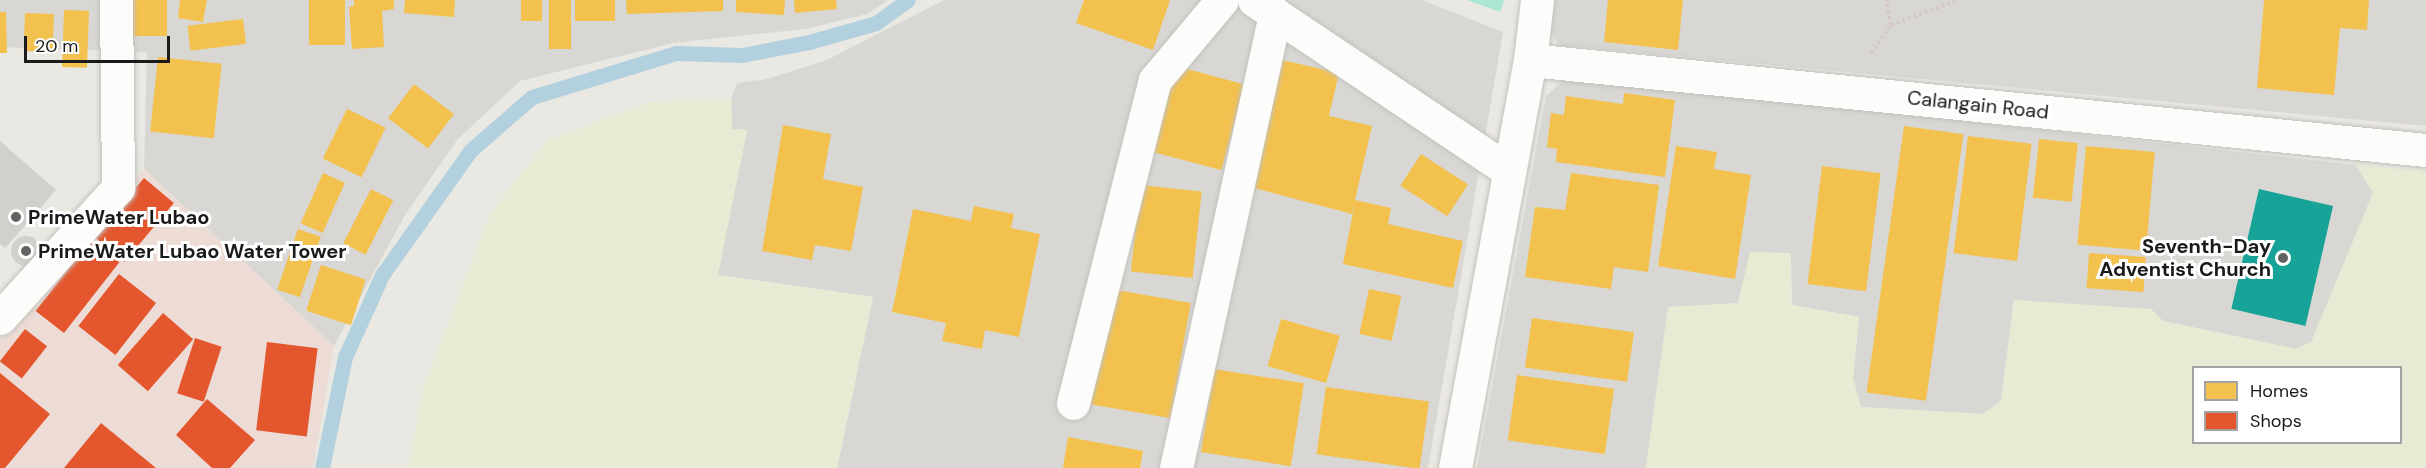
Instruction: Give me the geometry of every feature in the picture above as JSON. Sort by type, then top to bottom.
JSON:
[{"type":"street","points":[[0,318],[118,188],[116,0]]},
{"type":"street","points":[[1073,402],[1155,80],[1222,0]]},
{"type":"street","points":[[1455,468],[1530,60],[1537,0]]},
{"type":"street","points":[[1176,468],[1264,7],[1509,171]]},
{"type":"street","name":"Calangain Road","points":[[1530,60],[2426,150]]},
{"type":"path","points":[[1886,0],[1891,25]]},
{"type":"path","points":[[1845,90],[1891,25],[1958,0]]},
{"type":"shaded area","points":[[0,0],[888,0],[867,14],[805,29],[673,43],[520,81],[457,140],[405,215],[334,346],[144,169],[147,52],[0,47]]},
{"type":"shaded area","points":[[944,0],[1422,0],[1503,32],[1428,468],[837,468],[873,297],[717,275],[747,130],[732,129],[731,99],[737,83],[767,79],[827,60]]},
{"type":"shaded area","points":[[1551,0],[2426,0],[2426,126],[1559,45],[1547,27]]},
{"type":"shaded area","points":[[1567,77],[2356,165],[2373,193],[2312,342],[2296,349],[2163,321],[2014,300],[2001,401],[1983,414],[1861,407],[1853,378],[1859,317],[1792,305],[1791,253],[1738,303],[1668,308],[1646,468],[1477,468],[1546,96]]},
{"type":"shaded area","points":[[144,169],[334,346],[313,468],[0,468],[0,340]]},
{"type":"green space","points":[[1467,0],[1504,0],[1500,12]]},
{"type":"green space","points":[[731,99],[732,129],[747,130],[718,275],[873,297],[837,468],[408,468],[423,389],[491,212],[548,140],[650,102]]},
{"type":"green space","points":[[2356,165],[2426,171],[2426,468],[1646,468],[1668,307],[1738,303],[1750,252],[1791,253],[1789,292],[1792,305],[1859,317],[1853,378],[1861,407],[1983,414],[2001,401],[2014,300],[2151,309],[2163,321],[2296,349],[2311,342],[2373,193]]},
{"type":"building: Homes","points":[[126,0],[167,0],[167,36],[126,36]]},
{"type":"building: Homes","points":[[180,0],[207,0],[203,22],[178,18]]},
{"type":"building: Homes","points":[[309,0],[345,0],[345,45],[309,45]]},
{"type":"building: Homes","points":[[354,0],[394,0],[394,9],[382,11],[384,47],[352,49],[349,7],[354,6]]},
{"type":"building: Homes","points":[[405,0],[455,0],[454,17],[404,13]]},
{"type":"building: Homes","points":[[521,0],[542,0],[542,21],[521,21]]},
{"type":"building: Homes","points":[[549,0],[571,0],[571,49],[549,49]]},
{"type":"building: Homes","points":[[575,0],[615,0],[615,21],[575,21]]},
{"type":"building: Homes","points":[[626,0],[723,0],[723,11],[627,14]]},
{"type":"building: Homes","points":[[736,0],[785,0],[784,15],[736,12]]},
{"type":"building: Homes","points":[[794,0],[836,0],[837,9],[795,13]]},
{"type":"building: Homes","points":[[1084,0],[1170,0],[1153,50],[1076,23]]},
{"type":"building: Homes","points":[[1608,0],[1683,0],[1678,50],[1604,42]]},
{"type":"building: Homes","points":[[2264,0],[2369,0],[2367,30],[2340,28],[2334,95],[2257,88]]},
{"type":"building: Homes","points":[[64,10],[89,11],[87,68],[62,67]]},
{"type":"building: Homes","points":[[0,12],[6,12],[7,53],[0,53]]},
{"type":"building: Homes","points":[[25,13],[54,14],[53,52],[24,51]]},
{"type":"building: Homes","points":[[243,19],[246,44],[190,51],[187,26]]},
{"type":"building: Homes","points":[[158,57],[222,64],[214,138],[150,132]]},
{"type":"building: Homes","points":[[1282,60],[1339,73],[1329,116],[1372,126],[1355,200],[1391,208],[1388,224],[1463,241],[1453,288],[1343,264],[1355,202],[1352,214],[1254,188]]},
{"type":"building: Homes","points":[[1176,66],[1245,84],[1222,170],[1153,152]]},
{"type":"building: Homes","points":[[414,84],[454,114],[428,148],[388,118]]},
{"type":"building: Homes","points":[[1624,93],[1675,100],[1665,177],[1556,162],[1557,149],[1547,147],[1551,113],[1564,115],[1566,96],[1623,104]]},
{"type":"building: Homes","points":[[347,109],[386,128],[362,177],[323,158]]},
{"type":"building: Homes","points":[[783,125],[831,134],[823,179],[863,187],[851,251],[815,245],[812,260],[762,251]]},
{"type":"building: Homes","points":[[1904,126],[1963,134],[1926,401],[1867,392]]},
{"type":"building: Homes","points":[[1968,136],[2032,144],[2017,261],[1954,253]]},
{"type":"building: Homes","points":[[2039,139],[2078,143],[2072,202],[2033,198]]},
{"type":"building: Homes","points":[[1676,146],[1717,152],[1714,169],[1751,175],[1735,279],[1658,266]]},
{"type":"building: Homes","points":[[2086,146],[2155,152],[2146,251],[2077,245]]},
{"type":"building: Homes","points":[[1421,154],[1468,184],[1447,216],[1400,186]]},
{"type":"building: Homes","points":[[1822,166],[1881,173],[1866,291],[1807,284]]},
{"type":"building: Homes","points":[[323,173],[345,183],[323,233],[301,223]]},
{"type":"building: Homes","points":[[1571,173],[1659,185],[1648,272],[1614,267],[1611,289],[1525,277],[1535,207],[1565,210]]},
{"type":"building: Homes","points":[[1140,185],[1202,191],[1193,278],[1131,272]]},
{"type":"building: Homes","points":[[371,189],[393,200],[366,255],[343,243]]},
{"type":"building: Homes","points":[[974,206],[1014,214],[1011,228],[1040,234],[1019,337],[985,330],[982,349],[942,341],[946,323],[892,312],[913,209],[971,221]]},
{"type":"building: Homes","points":[[298,229],[321,237],[300,297],[277,290]]},
{"type":"building: Homes","points":[[2089,253],[2146,257],[2143,292],[2087,288]]},
{"type":"building: Homes","points":[[321,265],[366,280],[351,325],[306,311]]},
{"type":"building: Homes","points":[[1111,289],[1191,303],[1170,418],[1091,404]]},
{"type":"building: Homes","points":[[1369,289],[1401,296],[1392,341],[1359,334]]},
{"type":"building: Homes","points":[[1532,318],[1634,332],[1627,382],[1525,368]]},
{"type":"building: Homes","points":[[1281,319],[1340,336],[1326,383],[1267,366]]},
{"type":"building: Homes","points":[[1214,369],[1304,383],[1291,466],[1201,452]]},
{"type":"building: Homes","points":[[1517,375],[1614,389],[1605,454],[1508,440]]},
{"type":"building: Homes","points":[[1326,387],[1429,401],[1420,468],[1317,454]]},
{"type":"building: Homes","points":[[1068,437],[1143,451],[1140,468],[1063,468]]},
{"type":"building: Shops","points":[[144,178],[174,203],[124,262],[95,237]]},
{"type":"building: Shops","points":[[91,240],[119,262],[64,333],[36,311]]},
{"type":"building: Shops","points":[[119,274],[156,303],[115,355],[78,326]]},
{"type":"building: Shops","points":[[163,313],[193,339],[148,391],[118,365]]},
{"type":"building: Shops","points":[[25,329],[47,346],[22,379],[0,361]]},
{"type":"building: Shops","points":[[195,338],[222,347],[204,402],[177,393]]},
{"type":"building: Shops","points":[[267,342],[318,348],[307,437],[256,430]]},
{"type":"building: Shops","points":[[0,373],[50,414],[5,468],[0,468]]},
{"type":"building: Shops","points":[[207,399],[255,440],[230,468],[212,468],[176,435]]},
{"type":"building: Shops","points":[[101,423],[156,468],[64,468]]},
{"type":"building: Public","name":"Seventh-Day Adventist Church","points":[[2259,189],[2333,206],[2305,326],[2231,309]]},
{"type":"building: Other","name":"PrimeWater Lubao","points":[[0,141],[56,190],[5,248],[0,244]]},
{"type":"building: Other","name":"PrimeWater Lubao Water Tower","points":[[26,236],[32,237],[40,245],[40,257],[32,265],[26,266],[20,265],[12,257],[11,251],[12,245],[20,237]]},
{"type":"waterway","points":[[322,468],[345,357],[382,275],[470,151],[532,97],[676,53],[742,55],[809,42],[876,23],[908,0]]},
{"type":"place","name":"PrimeWater Lubao","points":[[16,217]]},
{"type":"place","name":"PrimeWater Lubao Water Tower","points":[[26,251]]},
{"type":"place","name":"Seventh-Day Adventist Church","points":[[2283,258]]}]
